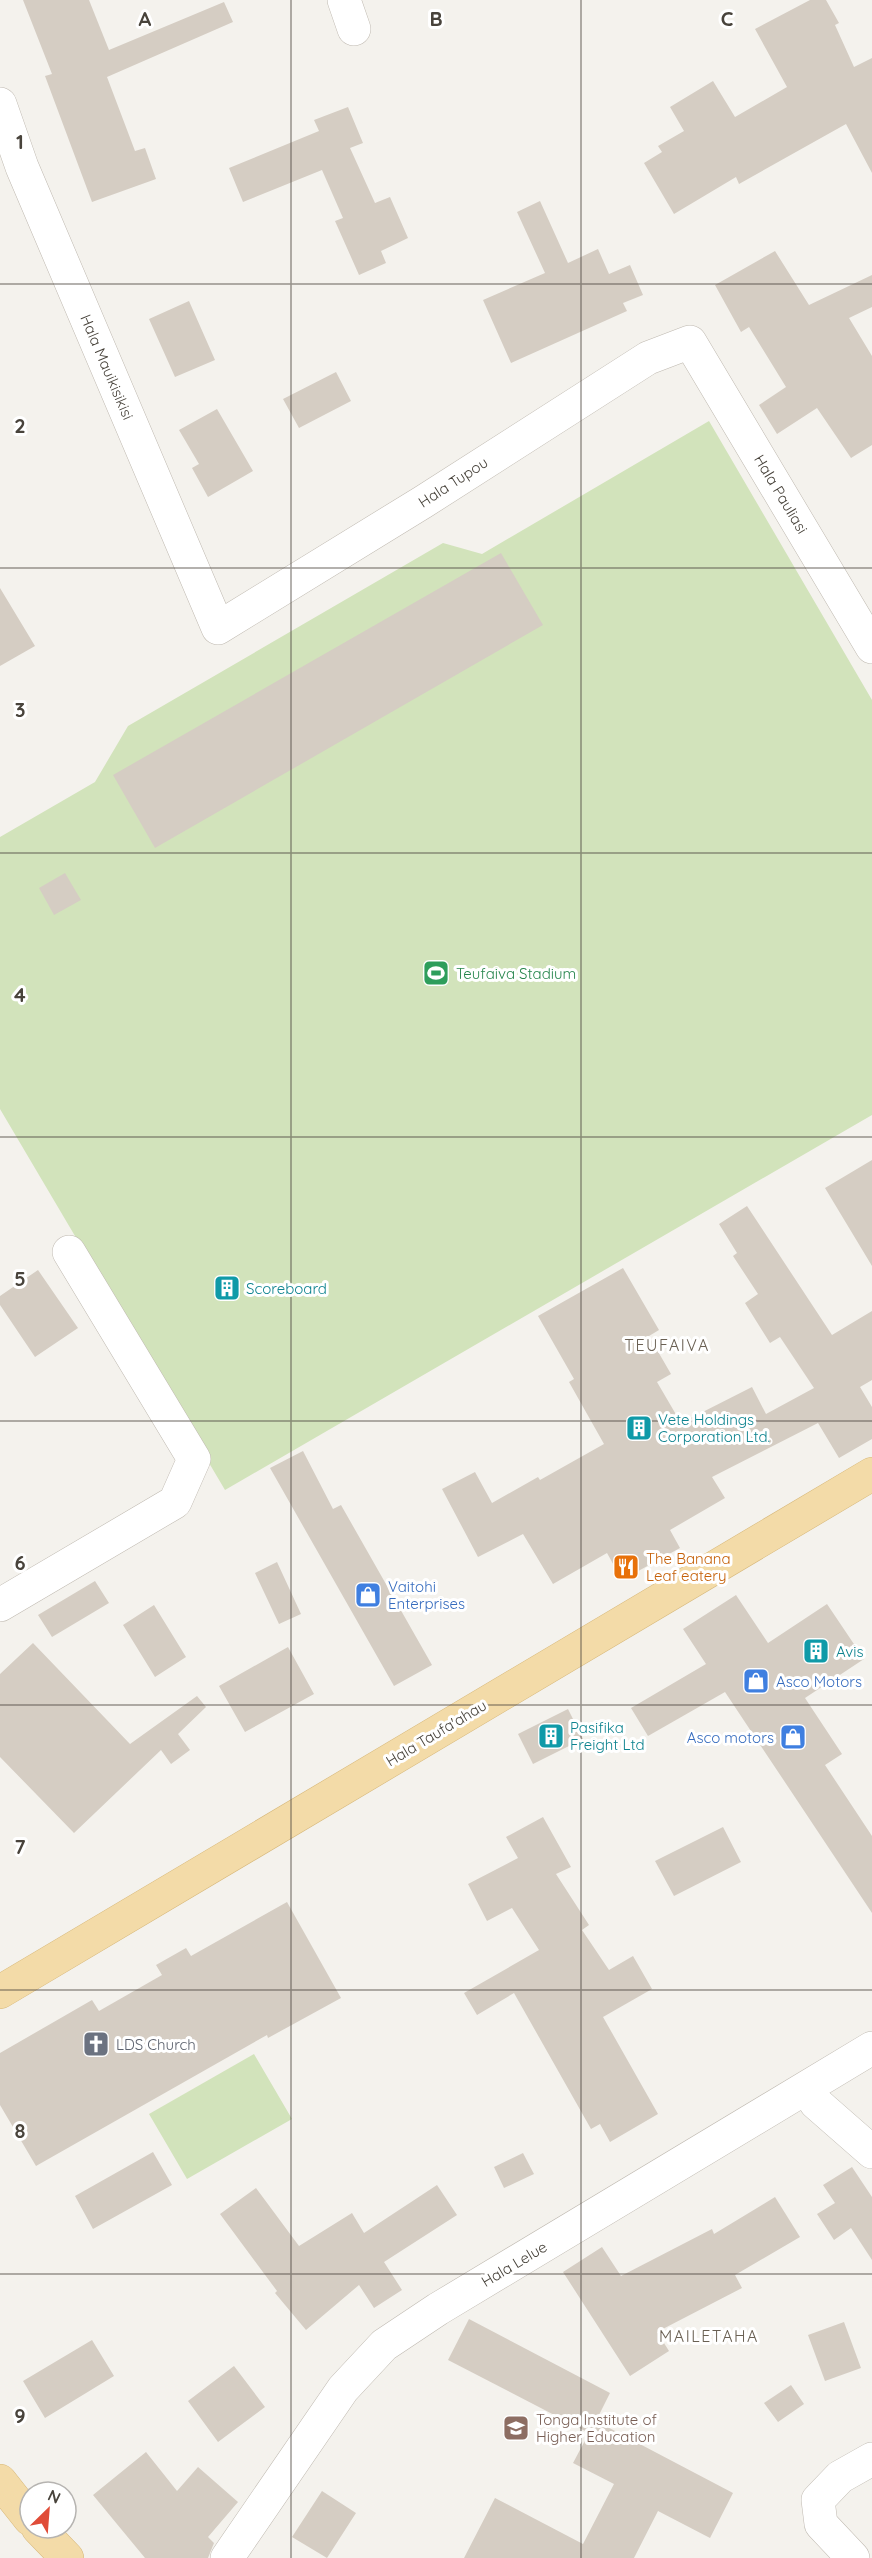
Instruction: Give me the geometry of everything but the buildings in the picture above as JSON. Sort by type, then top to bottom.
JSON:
[{"type":"main road","name":"Hala Taufa'ahau","points":[[0,1992],[872,1474]]},
{"type":"main road","points":[[0,2481],[18,2503]]},
{"type":"main road","points":[[50,2540],[67,2558]]},
{"type":"street","name":"Hala Mauikisikisi","points":[[0,104],[22,167],[218,628]]},
{"type":"street","name":"Hala Tupou","points":[[218,628],[423,502],[648,358],[690,342]]},
{"type":"street","name":"Hala Pauliasi","points":[[690,342],[872,647]]},
{"type":"street","points":[[0,1605],[176,1502],[194,1459],[69,1252]]},
{"type":"street","name":"Hala Lelue","points":[[227,2558],[343,2389],[384,2345],[438,2309],[872,2048]]},
{"type":"street","points":[[806,2088],[816,2103],[872,2152]]},
{"type":"street","points":[[853,2558],[820,2524],[818,2500],[840,2477],[872,2459]]},
{"type":"green space","name":"Teufaiva Stadium","points":[[709,421],[872,700],[872,1115],[225,1490],[0,1109],[0,837],[95,782],[128,726],[443,543],[482,554]]},
{"type":"green space","points":[[254,2054],[292,2119],[187,2179],[149,2114]]},
{"type":"place","name":"Teufaiva Stadium","points":[[436,973]]},
{"type":"place","name":"Scoreboard","points":[[227,1288]]},
{"type":"place","name":"Vete Holdings Corporation Ltd.","points":[[639,1428]]},
{"type":"place","name":"The Banana Leaf eatery","points":[[626,1567]]},
{"type":"place","name":"Vaitohi Enterprises","points":[[368,1595]]},
{"type":"place","name":"Avis","points":[[816,1651]]},
{"type":"place","name":"Asco Motors","points":[[756,1681]]},
{"type":"place","name":"Pasifika Freight Ltd","points":[[551,1736]]},
{"type":"place","name":"Asco motors","points":[[793,1737]]},
{"type":"place","name":"LDS Church","points":[[96,2044]]},
{"type":"place","name":"Tonga Institute of Higher Education","points":[[516,2428]]},
{"type":"district","name":"TEUFAIVA","points":[[667,1345]]},
{"type":"district","name":"MAILETAHA","points":[[709,2336]]}]
